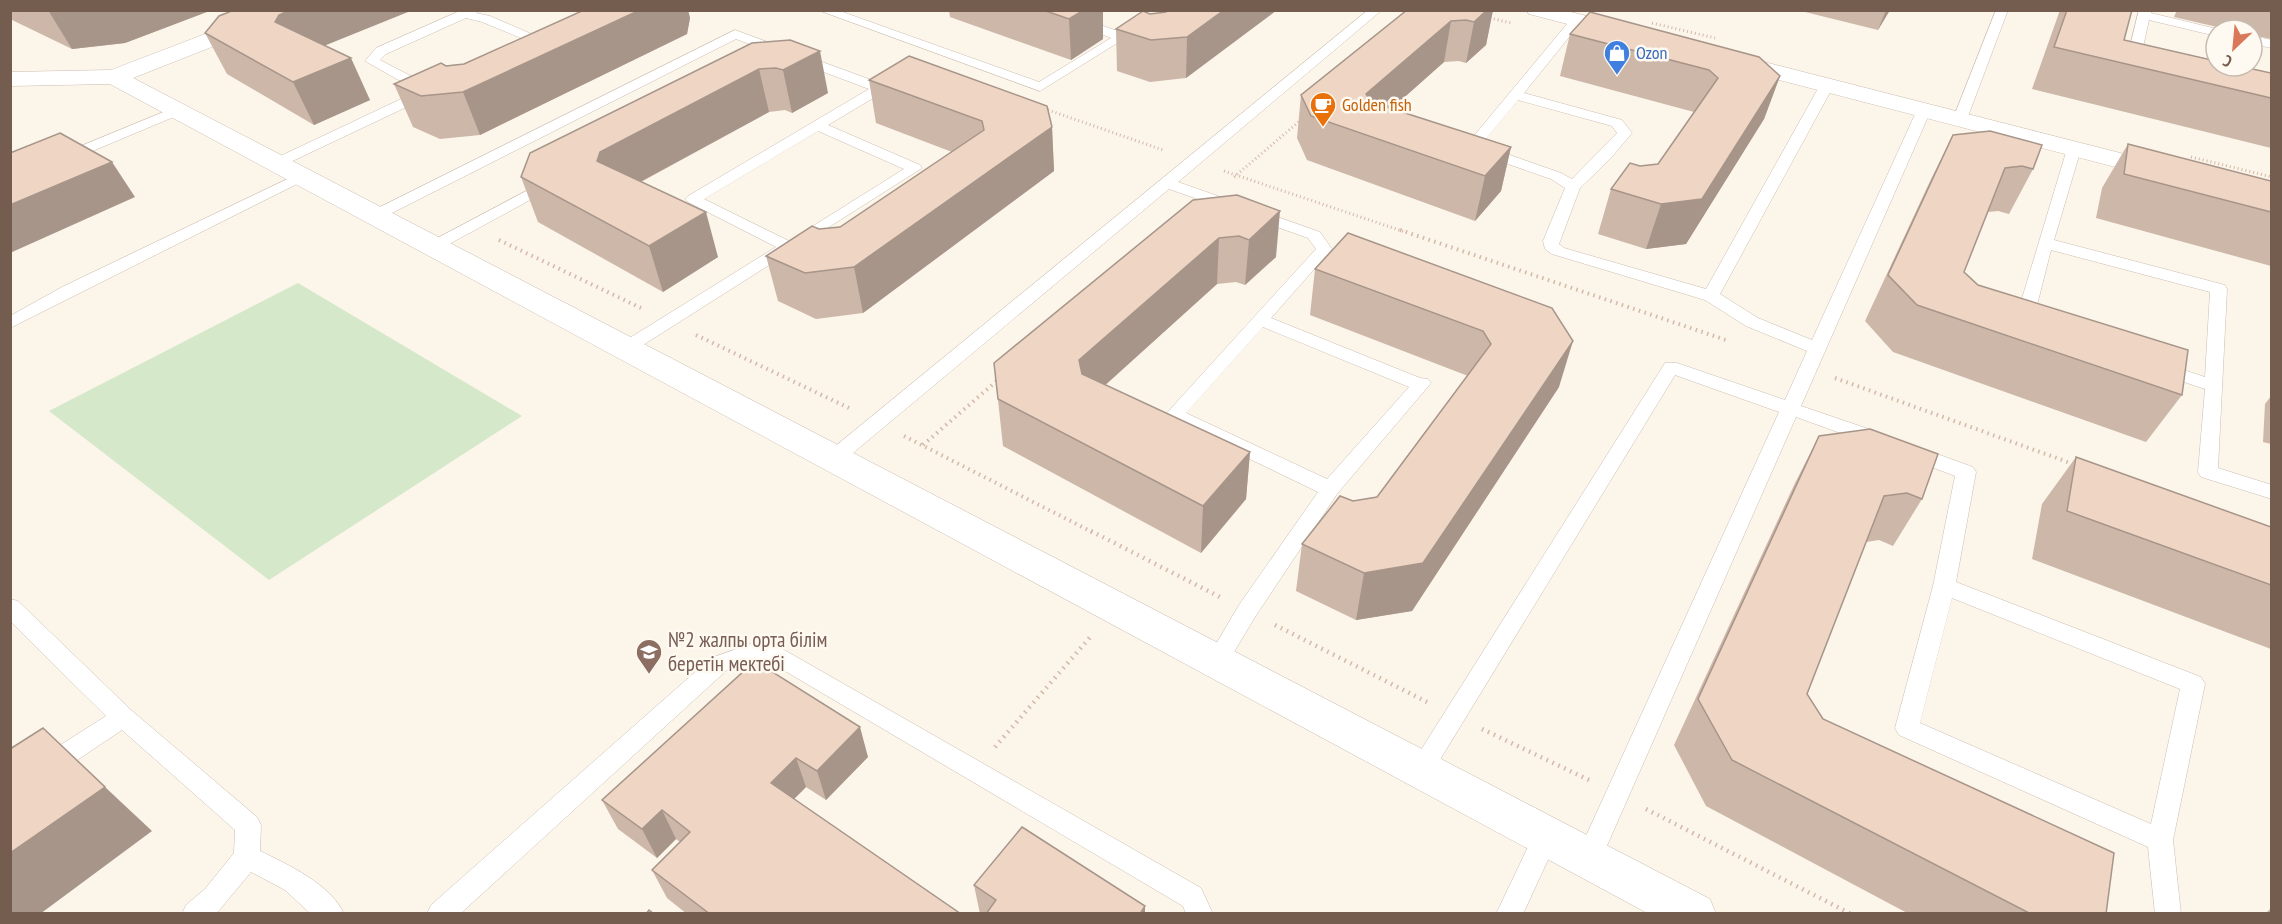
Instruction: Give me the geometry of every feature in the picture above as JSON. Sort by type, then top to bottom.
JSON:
[{"type":"street","points":[[10,79],[114,77],[288,10]]},
{"type":"street","points":[[1536,10],[1644,38]]},
{"type":"street","points":[[1713,56],[2179,176]]},
{"type":"street","points":[[114,77],[1694,914]]},
{"type":"lane","points":[[824,10],[1040,87],[1125,34],[1044,10]]},
{"type":"lane","points":[[856,21],[876,10]]},
{"type":"lane","points":[[834,458],[1376,10]]},
{"type":"lane","points":[[1960,119],[2002,10]]},
{"type":"lane","points":[[446,95],[429,91],[372,61],[381,51],[469,12],[553,46],[541,59]]},
{"type":"lane","points":[[2151,72],[2133,63],[2144,13],[2204,29]]},
{"type":"lane","points":[[1573,186],[1556,176],[1484,151],[1478,141],[1576,21]]},
{"type":"lane","points":[[376,215],[735,34],[880,88],[693,199],[788,247]]},
{"type":"lane","points":[[772,66],[793,55]]},
{"type":"lane","points":[[1711,296],[1827,85]]},
{"type":"lane","points":[[10,323],[429,91]]},
{"type":"lane","points":[[1516,95],[1617,123],[1625,133],[1606,155],[1573,186],[1551,246],[1711,296],[1752,322],[1817,348]]},
{"type":"lane","points":[[52,163],[178,110]]},
{"type":"lane","points":[[1589,858],[1924,110]]},
{"type":"lane","points":[[626,348],[915,168],[817,125]]},
{"type":"lane","points":[[2045,332],[2022,325],[2044,243],[2074,149]]},
{"type":"lane","points":[[434,246],[564,176]]},
{"type":"lane","points":[[1167,183],[1314,235],[1324,249],[1174,415],[1330,489]]},
{"type":"lane","points":[[2044,243],[2219,289],[2208,472],[2271,492]]},
{"type":"lane","points":[[1217,661],[1247,611],[1330,489],[1422,383],[1419,384],[1259,319]]},
{"type":"lane","points":[[2147,364],[2214,386]]},
{"type":"lane","points":[[1421,769],[1671,367],[1966,472],[1944,586],[1906,728],[2160,840]]},
{"type":"lane","points":[[1944,586],[2193,684],[2160,840],[2168,914]]},
{"type":"lane","points":[[10,607],[123,717],[248,825],[247,858],[214,898],[195,914]]},
{"type":"lane","points":[[440,914],[719,664],[765,648],[1192,897],[1200,914]]},
{"type":"lane","points":[[10,791],[123,717]]},
{"type":"lane","points":[[1509,914],[1546,836]]},
{"type":"lane","points":[[247,858],[294,881],[331,914]]},
{"type":"path","points":[[1042,108],[1729,342]]},
{"type":"path","points":[[1209,198],[1306,116]]},
{"type":"path","points":[[471,226],[877,422],[1455,716],[1618,794],[1851,914]]},
{"type":"path","points":[[1808,368],[2084,468]]},
{"type":"path","points":[[923,445],[1003,375]]},
{"type":"path","points":[[974,771],[1116,607]]},
{"type":"green space","points":[[298,283],[522,416],[269,580],[49,411]]},
{"type":"building","points":[[234,10],[290,10],[279,15],[275,22],[351,58],[293,82],[205,33],[219,16]]},
{"type":"building","points":[[584,10],[640,10],[463,92],[421,96],[394,84],[441,63],[446,66],[464,64]]},
{"type":"building","points":[[1043,10],[1084,10],[1069,19]]},
{"type":"building","points":[[1168,10],[1224,10],[1187,37],[1151,40],[1116,29],[1143,11],[1150,14]]},
{"type":"building","points":[[1407,10],[1487,10],[1474,22],[1451,21],[1366,94],[1371,102],[1511,147],[1485,176],[1311,116],[1301,95]]},
{"type":"building","points":[[2067,10],[2132,10],[2124,40],[2204,58],[2204,78],[2264,78],[2264,71],[2271,73],[2271,98],[2054,47]]},
{"type":"building","points":[[1590,12],[1759,57],[1780,76],[1702,199],[1661,204],[1611,189],[1630,163],[1640,166],[1658,164],[1718,78],[1709,70],[1570,34]]},
{"type":"building","points":[[790,40],[820,51],[783,70],[759,69],[600,152],[597,161],[706,212],[649,246],[521,177],[530,153],[752,43]]},
{"type":"building","points":[[909,56],[1047,106],[1052,127],[854,267],[805,273],[766,256],[812,226],[819,229],[840,227],[984,130],[982,121],[869,80]]},
{"type":"building","points":[[1990,131],[2042,145],[2033,169],[2022,166],[2005,168],[1964,272],[1978,285],[2188,350],[2182,395],[1917,305],[1888,275],[1953,135]]},
{"type":"building","points":[[60,133],[112,162],[10,205],[10,153]]},
{"type":"building","points":[[2128,144],[2271,181],[2271,212],[2124,174]]},
{"type":"building","points":[[1237,195],[1280,211],[1249,240],[1239,236],[1219,238],[1079,360],[1082,374],[1250,452],[1203,506],[998,399],[994,363],[1193,200]]},
{"type":"building","points":[[1348,233],[1552,308],[1573,341],[1423,563],[1364,573],[1302,544],[1340,496],[1353,501],[1377,497],[1491,344],[1483,331],[1315,269]]},
{"type":"building","points":[[1870,429],[1938,454],[1922,499],[1907,493],[1884,496],[1807,694],[1823,719],[2114,853],[2106,914],[2031,914],[1732,760],[1698,699],[1819,436]]},
{"type":"building","points":[[2076,457],[2271,527],[2271,585],[2067,511]]},
{"type":"building","points":[[755,661],[860,727],[817,771],[796,758],[771,783],[961,914],[710,914],[652,870],[690,832],[662,810],[642,829],[602,800]]},
{"type":"building","points":[[43,728],[105,787],[10,853],[10,749]]},
{"type":"building","points":[[1022,827],[1145,906],[1140,914],[986,914],[996,900],[974,885]]},
{"type":"place","name":"Ozon","points":[[1617,76]]},
{"type":"place","name":"Golden fish","points":[[1323,128]]},
{"type":"place","name":"№2 жалпы орта білім беретін мектебі","points":[[649,675]]}]
